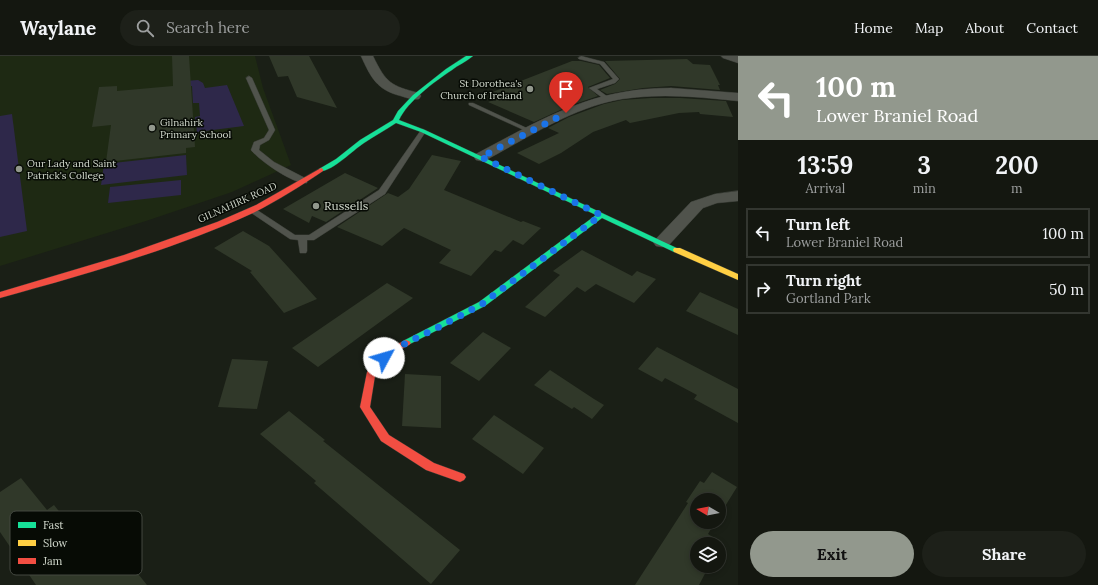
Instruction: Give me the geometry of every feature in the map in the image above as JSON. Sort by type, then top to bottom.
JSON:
[{"type":"street","points":[[367,56],[384,86],[392,90],[415,96]]},
{"type":"street","name":"GILNAHIRK ROAD","points":[[0,295],[110,262],[202,231],[251,210],[304,181],[338,160],[362,141],[396,121],[400,112],[415,96],[448,70],[470,56]]},
{"type":"street","points":[[727,56],[738,60]]},
{"type":"street","points":[[481,157],[576,108],[606,98],[633,94],[664,92],[700,93],[738,97]]},
{"type":"street","points":[[396,121],[423,131],[481,157],[601,215],[738,277]]},
{"type":"street","points":[[662,242],[697,205],[715,199],[738,196]]},
{"type":"street","points":[[460,477],[430,467],[385,438],[365,407],[370,375],[392,350],[482,304],[601,215]]},
{"type":"lane","points":[[581,58],[604,62],[616,79],[613,82],[592,88],[606,98]]},
{"type":"lane","points":[[249,78],[272,130],[267,139],[257,144],[254,150],[264,159],[304,181]]},
{"type":"lane","points":[[471,104],[530,131]]},
{"type":"lane","points":[[251,210],[293,237],[311,238],[382,192],[423,131]]},
{"type":"lane","points":[[302,238],[303,251]]},
{"type":"shaded area","name":"Gilnahirk Primary School","points":[[0,56],[255,56],[263,88],[291,165],[232,192],[146,221],[0,266]]},
{"type":"shaded area","points":[[198,80],[203,83],[205,88],[227,85],[244,126],[197,132],[195,117],[200,116],[199,103],[193,103],[192,86],[180,87],[186,81]]},
{"type":"shaded area","points":[[12,114],[27,231],[0,237],[0,116]]},
{"type":"shaded area","points":[[186,155],[187,175],[101,185],[104,164]]},
{"type":"shaded area","points":[[181,180],[181,195],[108,203],[110,187]]},
{"type":"building","points":[[172,56],[189,56],[195,147],[186,148],[186,153],[106,162],[111,125],[92,127],[99,87],[117,86],[117,91],[173,86]]},
{"type":"building","points":[[269,56],[309,56],[337,108],[297,97],[288,76],[278,77]]},
{"type":"building","points":[[687,59],[693,64],[710,65],[720,85],[718,85],[720,90],[671,86],[643,88],[607,94],[600,90],[615,84],[620,79],[605,61]]},
{"type":"building","points":[[572,61],[581,61],[599,65],[610,78],[588,87],[598,96],[569,106],[534,122],[488,102],[499,98],[490,93]]},
{"type":"building","points":[[651,98],[726,101],[733,117],[700,114],[699,112],[679,113],[630,123],[626,120],[593,132],[561,153],[539,164],[517,153],[559,133],[548,128],[569,117],[604,104],[622,100]]},
{"type":"building","points":[[432,155],[461,161],[444,190],[521,222],[523,221],[541,228],[523,245],[513,240],[501,252],[495,250],[471,276],[439,263],[451,250],[404,228],[382,246],[337,227],[388,193],[398,197],[409,189]]},
{"type":"building","points":[[345,173],[378,188],[326,222],[312,216],[309,223],[283,209]]},
{"type":"building","points":[[243,231],[269,246],[317,299],[284,313],[250,272],[252,271],[214,248]]},
{"type":"building","points":[[582,250],[632,276],[637,271],[656,279],[634,303],[596,284],[585,292],[577,287],[545,317],[525,307],[560,275],[553,271]]},
{"type":"building","points":[[387,283],[413,298],[318,367],[292,348]]},
{"type":"building","points":[[700,292],[738,309],[738,335],[686,311]]},
{"type":"building","points":[[483,332],[511,348],[479,381],[450,363]]},
{"type":"building","points":[[657,347],[738,389],[738,423],[694,399],[697,395],[665,378],[662,382],[638,369]]},
{"type":"building","points":[[232,359],[268,361],[257,409],[218,407]]},
{"type":"building","points":[[550,370],[604,405],[592,419],[574,407],[572,409],[534,385]]},
{"type":"building","points":[[405,374],[441,376],[441,428],[402,426]]},
{"type":"building","points":[[289,411],[325,440],[323,441],[460,550],[431,584],[314,483],[316,481],[260,434]]},
{"type":"building","points":[[494,415],[544,448],[523,474],[472,439]]},
{"type":"building","points":[[712,472],[737,487],[726,505],[726,493],[692,493],[700,481],[704,483]]},
{"type":"building","points":[[21,478],[47,510],[54,505],[59,511],[10,511],[10,547],[0,532],[0,492]]},
{"type":"building","points":[[690,496],[690,529],[711,529],[708,534],[713,537],[690,537],[690,573],[705,573],[699,585],[635,585],[688,503],[686,502]]},
{"type":"building","points":[[29,575],[139,575],[147,585],[36,585]]},
{"type":"traffic: fast","points":[[321,170],[338,160],[362,141],[396,121],[400,112],[415,96],[448,70],[470,56]]},
{"type":"traffic: fast","points":[[396,121],[423,131],[677,250]]},
{"type":"traffic: fast","points":[[406,343],[482,304],[601,215]]},
{"type":"traffic: slow","points":[[677,250],[738,277]]},
{"type":"traffic: jam","points":[[0,295],[158,247],[220,224],[268,202],[321,170]]},
{"type":"traffic: jam","points":[[406,343],[392,350],[370,375],[365,407],[385,438],[430,467],[460,477]]},
{"type":"place","name":"St Dorothea's Church of Ireland","points":[[530,89]]},
{"type":"place","name":"Gilnahirk Primary School","points":[[152,128]]},
{"type":"place","name":"Our Lady and Saint Patrick's College","points":[[19,169]]},
{"type":"place","name":"Russells","points":[[316,206]]},
{"type":"route","points":[[384,358],[392,350],[482,304],[601,215],[481,157],[566,113]]}]
